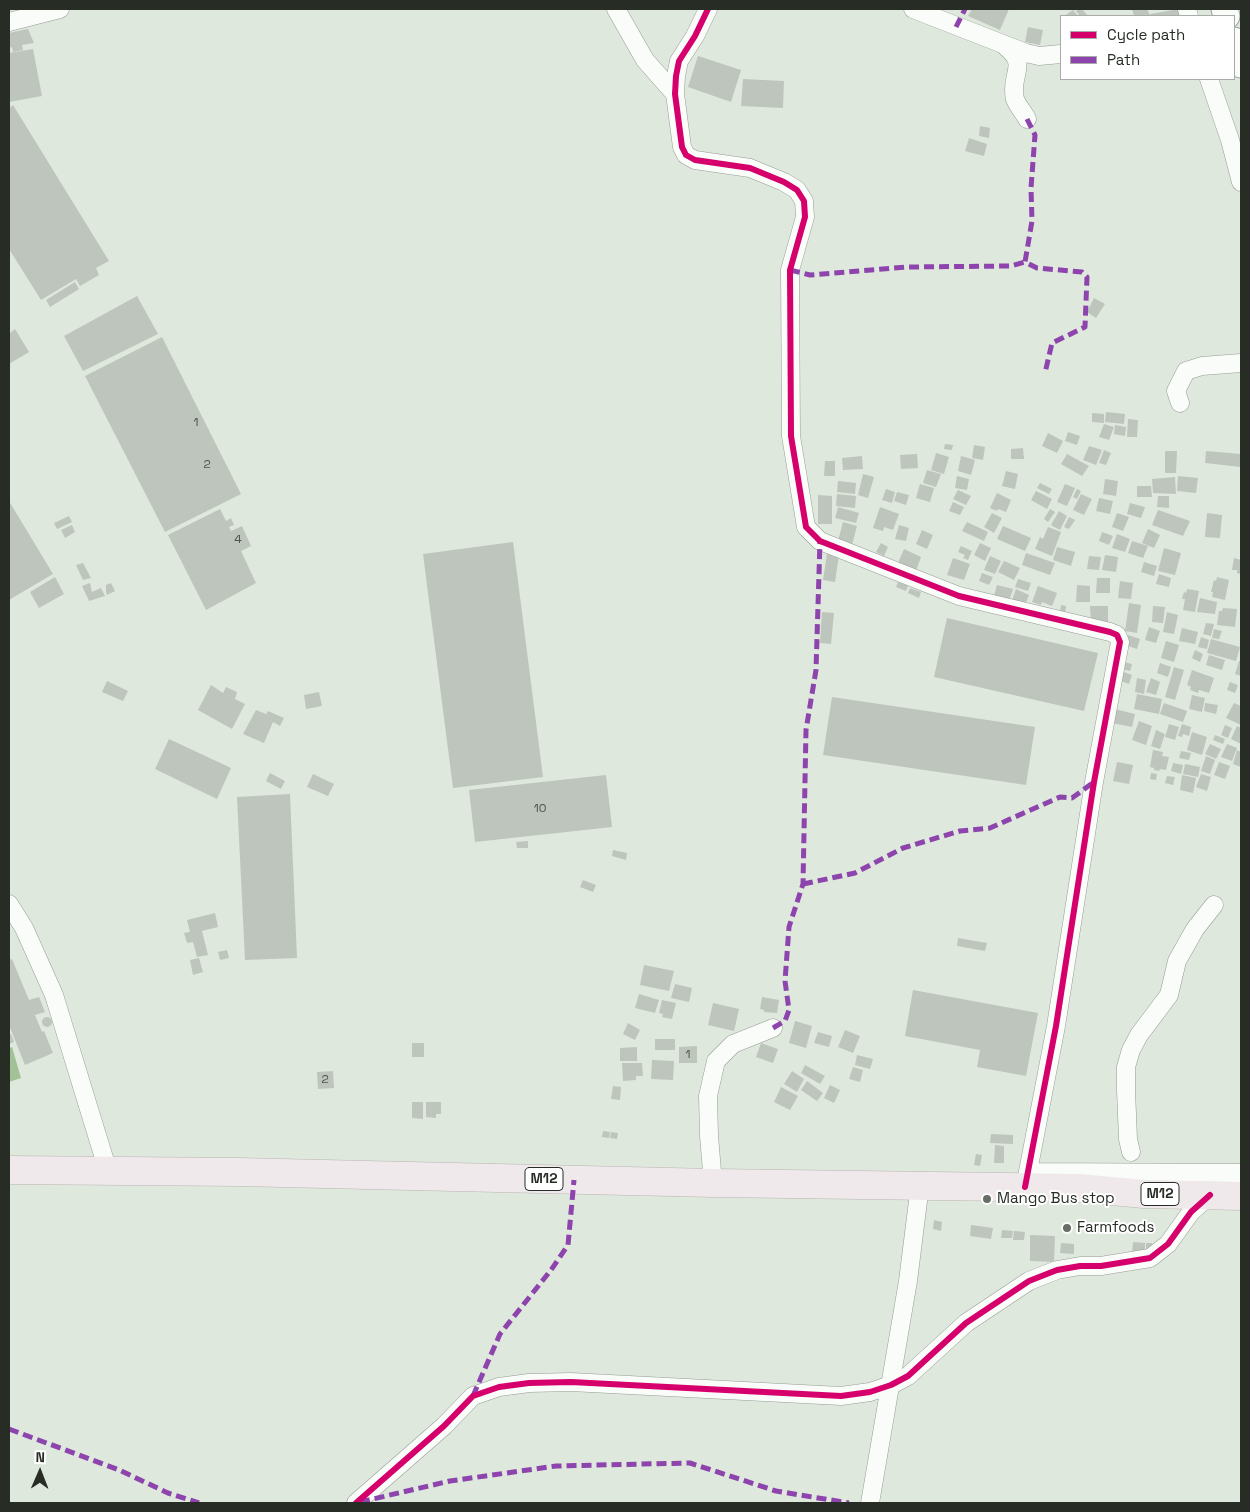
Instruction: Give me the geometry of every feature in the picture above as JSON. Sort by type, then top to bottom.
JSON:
[{"type":"highway","name":"M12","points":[[9,1170],[238,1172],[713,1183],[920,1185],[1027,1180],[1079,1188],[1144,1194],[1241,1196]]},
{"type":"highway","name":"M12","points":[[1079,1188],[1144,1182],[1241,1184]]},
{"type":"main road","points":[[1235,44],[1241,65]]},
{"type":"street","points":[[9,22],[60,9]]},
{"type":"street","points":[[616,9],[645,60],[675,94]]},
{"type":"street","points":[[708,9],[695,36],[679,61],[675,94],[682,147],[686,155],[695,160],[730,164],[784,182],[797,190],[804,201],[806,217],[790,270],[791,436],[806,527],[820,541],[959,596],[1110,632],[1117,636],[1120,642],[1094,782],[1056,1026],[1027,1180],[1241,1173]]},
{"type":"street","points":[[912,9],[1026,53],[1039,56],[1060,54]]},
{"type":"street","points":[[1002,44],[1014,53],[1018,65],[1014,82],[1015,100],[1028,119]]},
{"type":"street","points":[[1209,80],[1230,140],[1241,182]]},
{"type":"street","points":[[1180,403],[1176,391],[1186,371],[1202,366],[1241,363]]},
{"type":"street","points":[[9,904],[24,928],[54,995],[108,1171]]},
{"type":"street","points":[[1131,1152],[1128,1140],[1126,1067],[1131,1050],[1139,1035],[1169,995],[1178,961],[1196,929],[1214,905]]},
{"type":"street","points":[[713,1183],[708,1136],[708,1096],[716,1061],[733,1044],[773,1028]]},
{"type":"street","points":[[870,1503],[908,1281],[920,1185]]},
{"type":"street","points":[[356,1503],[444,1426],[473,1396],[499,1387],[529,1383],[571,1382],[841,1396],[870,1392],[891,1385],[908,1376],[966,1323],[1029,1282],[1057,1270],[1080,1266],[1101,1266],[1150,1258],[1168,1244],[1191,1212],[1210,1195]]},
{"type":"shaded area","points":[[12,1047],[21,1078],[9,1082],[9,1048]]},
{"type":"building","points":[[972,9],[1009,9],[1000,30],[968,16]]},
{"type":"building","points":[[1082,9],[1087,15],[1079,15],[1076,11]]},
{"type":"building","points":[[1132,9],[1147,9],[1150,15],[1134,15]]},
{"type":"building","points":[[1179,9],[1185,15],[1150,15]]},
{"type":"building","points":[[1073,10],[1077,15],[1066,15]]},
{"type":"building","points":[[1028,27],[1043,30],[1040,45],[1025,42]]},
{"type":"building","points":[[28,29],[34,43],[22,45],[23,50],[13,52],[12,47],[9,48],[9,33]]},
{"type":"building","points":[[33,49],[42,96],[9,102],[9,53]]},
{"type":"building","points":[[698,56],[741,70],[731,102],[688,87]]},
{"type":"building","points":[[743,79],[784,81],[783,108],[741,106]]},
{"type":"building","points":[[13,105],[109,261],[96,268],[99,275],[80,286],[76,279],[41,300],[9,249],[9,108]]},
{"type":"building","points":[[980,126],[990,128],[989,138],[979,136]]},
{"type":"building","points":[[969,138],[987,144],[984,156],[965,151]]},
{"type":"building","points":[[75,282],[79,289],[50,307],[46,300]]},
{"type":"building","points":[[137,296],[158,334],[83,371],[64,336]]},
{"type":"building","points":[[1094,298],[1105,304],[1096,318],[1087,312]]},
{"type":"building","points":[[15,329],[29,352],[9,364],[9,334]]},
{"type":"building","points":[[162,337],[241,494],[165,532],[85,376]]},
{"type":"building","points":[[1106,412],[1125,414],[1124,424],[1105,422]]},
{"type":"building","points":[[1092,413],[1104,414],[1104,423],[1092,422]]},
{"type":"building","points":[[1128,419],[1138,420],[1137,437],[1127,437]]},
{"type":"building","points":[[1104,424],[1114,427],[1109,440],[1099,437]]},
{"type":"building","points":[[1115,425],[1126,427],[1125,436],[1114,434]]},
{"type":"building","points":[[1068,432],[1080,436],[1077,445],[1065,441]]},
{"type":"building","points":[[1048,433],[1063,441],[1057,453],[1042,446]]},
{"type":"building","points":[[945,444],[953,445],[952,450],[944,449]]},
{"type":"building","points":[[974,445],[985,447],[983,460],[972,458]]},
{"type":"building","points":[[1089,446],[1102,450],[1096,465],[1083,460]]},
{"type":"building","points":[[1023,448],[1024,459],[1011,459],[1011,449]]},
{"type":"building","points":[[1104,450],[1111,453],[1106,465],[1099,463]]},
{"type":"building","points":[[1165,451],[1177,451],[1176,473],[1165,473]]},
{"type":"building","points":[[1206,451],[1241,454],[1241,467],[1205,463]]},
{"type":"building","points":[[936,453],[949,457],[944,474],[931,470]]},
{"type":"building","points":[[917,454],[918,468],[901,469],[900,455]]},
{"type":"building","points":[[1067,454],[1089,466],[1082,476],[1061,464]]},
{"type":"building","points":[[862,456],[863,469],[843,470],[842,458]]},
{"type":"building","points":[[961,456],[975,460],[971,475],[958,471]]},
{"type":"building","points":[[825,461],[835,461],[835,476],[824,476]]},
{"type":"building","points":[[927,470],[941,474],[936,487],[923,483]]},
{"type":"building","points":[[1006,471],[1018,474],[1015,489],[1002,486]]},
{"type":"building","points":[[863,474],[874,477],[868,498],[858,495]]},
{"type":"building","points":[[957,476],[969,479],[967,490],[955,488]]},
{"type":"building","points":[[1178,476],[1198,478],[1196,493],[1177,491]]},
{"type":"building","points":[[1175,477],[1176,494],[1153,493],[1152,479]]},
{"type":"building","points":[[1105,479],[1118,481],[1116,496],[1103,494]]},
{"type":"building","points":[[838,481],[856,483],[855,494],[837,492]]},
{"type":"building","points":[[1040,483],[1052,489],[1049,494],[1037,488]]},
{"type":"building","points":[[920,484],[934,488],[930,502],[916,498]]},
{"type":"building","points":[[1065,484],[1075,488],[1067,506],[1057,502]]},
{"type":"building","points":[[1137,486],[1151,486],[1152,497],[1137,497]]},
{"type":"building","points":[[886,489],[895,492],[892,503],[882,500]]},
{"type":"building","points":[[1077,489],[1081,491],[1077,499],[1073,497]]},
{"type":"building","points":[[958,490],[971,496],[966,505],[953,499]]},
{"type":"building","points":[[1036,491],[1052,499],[1047,509],[1031,500]]},
{"type":"building","points":[[897,492],[909,495],[906,505],[894,501]]},
{"type":"building","points":[[997,493],[1011,500],[1006,512],[990,508]]},
{"type":"building","points":[[837,494],[856,496],[855,508],[836,506]]},
{"type":"building","points":[[1081,494],[1092,499],[1084,515],[1073,510]]},
{"type":"building","points":[[818,495],[832,496],[832,524],[818,524]]},
{"type":"building","points":[[1158,496],[1169,496],[1169,508],[1157,507]]},
{"type":"building","points":[[1099,498],[1113,501],[1110,514],[1096,511]]},
{"type":"building","points":[[9,501],[53,574],[9,600]]},
{"type":"building","points":[[953,502],[964,507],[960,515],[949,511]]},
{"type":"building","points":[[1130,503],[1145,507],[1141,518],[1127,514]]},
{"type":"building","points":[[838,507],[859,513],[856,523],[835,518]]},
{"type":"building","points":[[880,507],[899,514],[893,530],[884,527],[883,531],[873,528]]},
{"type":"building","points":[[220,509],[226,521],[231,518],[234,525],[229,527],[231,531],[242,526],[251,546],[241,551],[256,583],[206,610],[168,535]]},
{"type":"building","points":[[1050,509],[1055,512],[1048,522],[1044,519]]},
{"type":"building","points":[[1158,510],[1190,521],[1183,536],[1152,525]]},
{"type":"building","points":[[1059,511],[1067,516],[1060,530],[1051,525]]},
{"type":"building","points":[[992,513],[1002,518],[994,533],[984,527]]},
{"type":"building","points":[[1117,513],[1129,517],[1123,531],[1112,527]]},
{"type":"building","points":[[1207,513],[1222,515],[1220,538],[1205,537]]},
{"type":"building","points":[[69,516],[72,522],[57,529],[54,523]]},
{"type":"building","points":[[1069,517],[1075,520],[1069,529],[1064,527]]},
{"type":"building","points":[[843,522],[857,526],[852,545],[838,541]]},
{"type":"building","points":[[967,522],[988,532],[984,541],[962,531]]},
{"type":"building","points":[[72,525],[75,532],[65,538],[61,530]]},
{"type":"building","points":[[899,525],[909,528],[906,541],[895,539]]},
{"type":"building","points":[[1003,526],[1031,538],[1025,551],[997,539]]},
{"type":"building","points":[[1048,527],[1061,532],[1052,556],[1035,549],[1040,537],[1043,539]]},
{"type":"building","points":[[1148,529],[1160,535],[1154,548],[1142,543]]},
{"type":"building","points":[[922,530],[933,535],[927,549],[916,544]]},
{"type":"building","points":[[1102,532],[1113,536],[1109,545],[1099,541]]},
{"type":"building","points":[[1117,534],[1130,539],[1125,552],[1112,548]]},
{"type":"building","points":[[1132,541],[1148,546],[1143,558],[1128,553]]},
{"type":"building","points":[[513,542],[543,777],[453,788],[423,554]]},
{"type":"building","points":[[881,543],[888,547],[884,556],[876,552]]},
{"type":"building","points":[[980,543],[991,548],[985,561],[974,555]]},
{"type":"building","points":[[961,546],[972,551],[968,560],[963,558],[965,555],[958,552]]},
{"type":"building","points":[[1057,547],[1075,552],[1071,566],[1053,560]]},
{"type":"building","points":[[1164,548],[1181,553],[1175,575],[1158,571]]},
{"type":"building","points":[[904,549],[921,557],[916,571],[898,563]]},
{"type":"building","points":[[1026,553],[1055,563],[1050,575],[1022,565]]},
{"type":"building","points":[[827,554],[839,555],[835,582],[823,580]]},
{"type":"building","points":[[1105,555],[1118,557],[1116,572],[1102,570]]},
{"type":"building","points":[[990,556],[1001,561],[995,574],[984,570]]},
{"type":"building","points":[[1089,556],[1101,557],[1099,570],[1087,569]]},
{"type":"building","points":[[953,558],[970,564],[964,580],[947,575]]},
{"type":"building","points":[[1234,558],[1241,560],[1241,574],[1237,573],[1237,570],[1232,570]]},
{"type":"building","points":[[1004,561],[1020,568],[1014,580],[998,572]]},
{"type":"building","points":[[1144,562],[1157,566],[1154,576],[1141,572]]},
{"type":"building","points":[[83,563],[91,578],[83,580],[76,565]]},
{"type":"building","points":[[982,573],[993,577],[989,585],[979,581]]},
{"type":"building","points":[[1159,574],[1171,578],[1169,587],[1156,584]]},
{"type":"building","points":[[55,577],[64,594],[39,608],[30,592]]},
{"type":"building","points":[[1217,577],[1229,580],[1225,600],[1212,597],[1213,592],[1211,592],[1214,580],[1216,581]]},
{"type":"building","points":[[1097,578],[1110,578],[1110,593],[1096,593]]},
{"type":"building","points":[[1018,579],[1031,583],[1028,591],[1015,587]]},
{"type":"building","points":[[1120,581],[1133,583],[1131,599],[1118,598]]},
{"type":"building","points":[[898,582],[908,586],[906,591],[896,587]]},
{"type":"building","points":[[90,583],[92,592],[101,588],[105,596],[89,601],[82,586]]},
{"type":"building","points":[[111,583],[115,591],[107,595],[106,585]]},
{"type":"building","points":[[997,585],[1013,589],[1009,601],[994,596]]},
{"type":"building","points":[[1077,585],[1090,586],[1090,602],[1076,602]]},
{"type":"building","points":[[1038,586],[1057,593],[1052,606],[1042,602],[1041,605],[1032,602]]},
{"type":"building","points":[[910,588],[921,592],[919,598],[908,593]]},
{"type":"building","points":[[1016,589],[1029,595],[1025,605],[1012,600]]},
{"type":"building","points":[[1187,589],[1199,591],[1195,612],[1183,610],[1185,599],[1182,599]]},
{"type":"building","points":[[1200,598],[1217,602],[1215,614],[1197,612]]},
{"type":"building","points":[[1129,603],[1141,605],[1137,633],[1125,631]]},
{"type":"building","points":[[1061,605],[1066,606],[1065,614],[1060,613]]},
{"type":"building","points":[[1090,606],[1108,606],[1108,623],[1091,623]]},
{"type":"building","points":[[1153,606],[1165,607],[1163,623],[1152,622]]},
{"type":"building","points":[[1223,608],[1237,609],[1235,627],[1217,625],[1219,611],[1222,611]]},
{"type":"building","points":[[822,612],[834,613],[831,644],[820,643]]},
{"type":"building","points":[[1167,612],[1178,615],[1174,634],[1163,632]]},
{"type":"building","points":[[947,618],[1098,653],[1084,711],[934,677]]},
{"type":"building","points":[[1206,623],[1214,624],[1211,636],[1203,634]]},
{"type":"building","points":[[1149,627],[1160,631],[1156,643],[1145,640]]},
{"type":"building","points":[[1182,628],[1198,632],[1195,644],[1179,641]]},
{"type":"building","points":[[1214,629],[1222,631],[1219,639],[1212,638]]},
{"type":"building","points":[[1128,635],[1140,639],[1137,649],[1125,645]]},
{"type":"building","points":[[1201,637],[1209,640],[1207,649],[1198,647]]},
{"type":"building","points":[[1211,639],[1240,647],[1236,661],[1207,653]]},
{"type":"building","points":[[1166,641],[1179,645],[1174,662],[1161,658]]},
{"type":"building","points":[[1195,650],[1203,654],[1200,662],[1192,658]]},
{"type":"building","points":[[1209,655],[1225,660],[1222,670],[1206,665]]},
{"type":"building","points":[[1239,661],[1241,661],[1241,676],[1235,674]]},
{"type":"building","points":[[1124,662],[1132,664],[1130,671],[1122,669]]},
{"type":"building","points":[[1160,663],[1171,667],[1168,677],[1157,673]]},
{"type":"building","points":[[1174,667],[1184,670],[1175,700],[1165,697]]},
{"type":"building","points":[[1192,670],[1214,678],[1209,693],[1199,690],[1198,693],[1190,690],[1191,687],[1187,685]]},
{"type":"building","points":[[1121,671],[1132,675],[1129,684],[1118,680]]},
{"type":"building","points":[[1137,678],[1146,680],[1144,694],[1135,692]]},
{"type":"building","points":[[1151,678],[1160,682],[1156,695],[1146,692]]},
{"type":"building","points":[[107,681],[128,691],[123,701],[102,692]]},
{"type":"building","points":[[1230,682],[1238,685],[1235,693],[1227,690]]},
{"type":"building","points":[[211,685],[223,693],[226,687],[237,692],[235,699],[245,704],[232,729],[198,710]]},
{"type":"building","points":[[319,692],[322,706],[306,709],[304,695]]},
{"type":"building","points":[[1137,694],[1162,699],[1159,714],[1134,709]]},
{"type":"building","points":[[1192,695],[1205,698],[1202,712],[1189,709]]},
{"type":"building","points":[[832,697],[1035,727],[1026,785],[823,755]]},
{"type":"building","points":[[1164,703],[1187,711],[1183,722],[1160,714]]},
{"type":"building","points":[[1205,703],[1218,705],[1216,714],[1204,711]]},
{"type":"building","points":[[1234,703],[1241,706],[1241,725],[1226,718]]},
{"type":"building","points":[[1115,709],[1135,714],[1132,727],[1112,723]]},
{"type":"building","points":[[256,710],[266,714],[268,711],[284,718],[280,726],[273,722],[264,743],[243,734]]},
{"type":"building","points":[[1139,721],[1152,726],[1146,745],[1132,740]]},
{"type":"building","points":[[1169,724],[1179,727],[1175,740],[1165,737]]},
{"type":"building","points":[[1182,724],[1191,727],[1189,736],[1183,734],[1182,737],[1178,736]]},
{"type":"building","points":[[1225,725],[1232,728],[1228,738],[1221,735]]},
{"type":"building","points":[[1237,726],[1241,728],[1241,744],[1231,739]]},
{"type":"building","points":[[1156,730],[1165,734],[1160,749],[1151,746]]},
{"type":"building","points":[[1192,732],[1207,737],[1202,755],[1187,750]]},
{"type":"building","points":[[1215,735],[1225,739],[1223,744],[1213,740]]},
{"type":"building","points":[[169,739],[231,768],[217,799],[155,769]]},
{"type":"building","points":[[1210,744],[1221,749],[1216,759],[1205,754]]},
{"type":"building","points":[[1227,744],[1237,748],[1232,761],[1221,757]]},
{"type":"building","points":[[1153,750],[1163,752],[1162,756],[1169,757],[1166,770],[1160,769],[1159,771],[1150,767]]},
{"type":"building","points":[[1237,750],[1241,752],[1241,767],[1233,764]]},
{"type":"building","points":[[1181,751],[1191,753],[1189,760],[1179,758]]},
{"type":"building","points":[[1206,756],[1215,760],[1210,774],[1201,771]]},
{"type":"building","points":[[1117,762],[1133,765],[1129,784],[1113,781]]},
{"type":"building","points":[[1219,762],[1230,766],[1225,779],[1214,775]]},
{"type":"building","points":[[1173,763],[1183,765],[1181,774],[1171,771]]},
{"type":"building","points":[[1185,764],[1200,767],[1198,777],[1183,774]]},
{"type":"building","points":[[270,773],[285,781],[281,789],[266,781]]},
{"type":"building","points":[[1151,773],[1157,774],[1156,780],[1150,779]]},
{"type":"building","points":[[313,774],[334,784],[328,796],[307,787]]},
{"type":"building","points":[[1201,774],[1211,777],[1207,791],[1196,787]]},
{"type":"building","points":[[606,775],[612,827],[475,842],[469,790]]},
{"type":"building","points":[[1182,775],[1196,778],[1193,793],[1180,790]]},
{"type":"building","points":[[1167,776],[1175,777],[1173,785],[1165,783]]},
{"type":"building","points":[[290,794],[297,958],[245,960],[237,797]]},
{"type":"building","points":[[528,841],[528,848],[517,848],[516,842]]},
{"type":"building","points":[[613,850],[627,853],[626,860],[612,856]]},
{"type":"building","points":[[583,880],[596,885],[593,892],[580,887]]},
{"type":"building","points":[[215,913],[218,927],[202,931],[208,955],[197,957],[193,942],[187,943],[184,933],[190,932],[187,920]]},
{"type":"building","points":[[958,938],[987,943],[985,951],[957,946]]},
{"type":"building","points":[[227,950],[229,958],[220,960],[218,952]]},
{"type":"building","points":[[199,958],[203,972],[193,975],[190,960]]},
{"type":"building","points":[[12,959],[29,1000],[39,997],[45,1012],[35,1015],[53,1053],[25,1065],[9,1025],[9,960]]},
{"type":"building","points":[[644,965],[674,971],[669,991],[640,985]]},
{"type":"building","points":[[675,984],[692,988],[689,1002],[671,998]]},
{"type":"building","points":[[913,990],[1038,1013],[1026,1076],[977,1067],[980,1050],[905,1036]]},
{"type":"building","points":[[639,994],[659,1000],[655,1013],[635,1008]]},
{"type":"building","points":[[762,997],[779,1000],[777,1013],[764,1012],[764,1010],[760,1009]]},
{"type":"building","points":[[662,1000],[676,1003],[672,1019],[662,1017],[663,1014],[659,1013]]},
{"type":"building","points":[[713,1003],[739,1009],[734,1031],[708,1025]]},
{"type":"building","points":[[45,1017],[49,1017],[52,1022],[51,1026],[45,1027],[42,1024],[42,1020]]},
{"type":"building","points":[[795,1021],[812,1026],[806,1048],[789,1043]]},
{"type":"building","points":[[628,1023],[640,1030],[635,1040],[623,1034]]},
{"type":"building","points":[[845,1030],[860,1036],[853,1053],[838,1047]]},
{"type":"building","points":[[818,1032],[832,1036],[829,1047],[814,1043]]},
{"type":"building","points":[[11,1034],[14,1042],[9,1044],[9,1035]]},
{"type":"building","points":[[655,1039],[675,1039],[675,1050],[655,1050]]},
{"type":"building","points":[[412,1043],[424,1043],[424,1057],[412,1057]]},
{"type":"building","points":[[761,1043],[778,1049],[773,1063],[756,1057]]},
{"type":"building","points":[[697,1046],[697,1063],[679,1063],[679,1047]]},
{"type":"building","points":[[637,1047],[637,1061],[620,1061],[620,1048]]},
{"type":"building","points":[[857,1055],[873,1059],[870,1069],[855,1065]]},
{"type":"building","points":[[652,1060],[674,1061],[673,1080],[651,1079]]},
{"type":"building","points":[[622,1063],[642,1063],[643,1076],[636,1076],[636,1080],[623,1081]]},
{"type":"building","points":[[805,1065],[825,1076],[820,1084],[801,1073]]},
{"type":"building","points":[[853,1067],[863,1070],[860,1082],[849,1079]]},
{"type":"building","points":[[333,1071],[334,1088],[318,1089],[317,1072]]},
{"type":"building","points":[[792,1071],[804,1079],[797,1092],[784,1084]]},
{"type":"building","points":[[807,1081],[823,1093],[817,1101],[801,1090]]},
{"type":"building","points":[[830,1085],[840,1090],[834,1103],[824,1098]]},
{"type":"building","points":[[613,1086],[621,1087],[620,1100],[611,1099]]},
{"type":"building","points":[[781,1087],[798,1096],[790,1110],[774,1102]]},
{"type":"building","points":[[412,1102],[423,1102],[423,1119],[412,1118]]},
{"type":"building","points":[[426,1102],[441,1102],[441,1114],[436,1114],[436,1118],[426,1117]]},
{"type":"building","points":[[603,1131],[610,1132],[609,1138],[602,1137]]},
{"type":"building","points":[[611,1132],[618,1133],[617,1139],[610,1138]]},
{"type":"building","points":[[991,1134],[1013,1135],[1013,1144],[990,1143]]},
{"type":"building","points":[[995,1145],[1004,1146],[1004,1163],[994,1163]]},
{"type":"building","points":[[976,1154],[982,1155],[980,1166],[974,1165]]},
{"type":"building","points":[[934,1220],[942,1222],[941,1231],[933,1229]]},
{"type":"building","points":[[971,1225],[993,1228],[991,1239],[970,1236]]},
{"type":"building","points":[[1002,1230],[1013,1231],[1012,1238],[1001,1238]]},
{"type":"building","points":[[1014,1231],[1025,1232],[1024,1240],[1013,1240]]},
{"type":"building","points":[[1030,1235],[1055,1236],[1054,1262],[1030,1261]]},
{"type":"building","points":[[1133,1242],[1145,1243],[1145,1253],[1132,1253]]},
{"type":"building","points":[[1061,1243],[1074,1244],[1074,1254],[1060,1253]]},
{"type":"building","points":[[1146,1243],[1152,1243],[1152,1253],[1146,1253]]},
{"type":"marked path","points":[[956,27],[965,9]]},
{"type":"marked path","points":[[1027,119],[1035,135],[1031,188],[1032,221],[1025,262],[1037,268],[1082,272],[1087,277],[1085,327],[1052,343],[1045,373]]},
{"type":"marked path","points":[[790,270],[810,275],[907,267],[1011,266],[1025,262]]},
{"type":"marked path","points":[[773,1028],[785,1021],[789,1010],[785,981],[789,927],[803,884],[806,730],[816,670],[820,541]]},
{"type":"marked path","points":[[803,884],[855,873],[903,848],[960,831],[990,828],[1060,797],[1072,798],[1094,782]]},
{"type":"marked path","points":[[473,1396],[500,1334],[551,1270],[568,1245],[574,1180]]},
{"type":"marked path","points":[[9,1429],[119,1470],[168,1493],[199,1503]]},
{"type":"marked path","points":[[360,1502],[450,1481],[556,1466],[690,1463],[776,1491],[849,1503]]},
{"type":"cycle path","points":[[708,9],[695,36],[679,61],[676,76],[675,94],[682,147],[686,155],[695,160],[750,168],[784,182],[797,190],[804,201],[805,217],[790,270],[791,436],[806,527],[820,541],[959,596],[1110,632],[1117,635],[1120,642],[1094,782],[1056,1026],[1025,1187]]},
{"type":"cycle path","points":[[356,1503],[444,1426],[473,1396],[499,1387],[529,1383],[571,1382],[841,1396],[870,1392],[891,1385],[908,1376],[966,1323],[1029,1281],[1057,1270],[1080,1266],[1101,1266],[1150,1258],[1168,1244],[1191,1212],[1210,1195]]},
{"type":"place","name":"Mango Bus stop","points":[[987,1199]]},
{"type":"place","name":"Farmfoods","points":[[1067,1228]]}]
